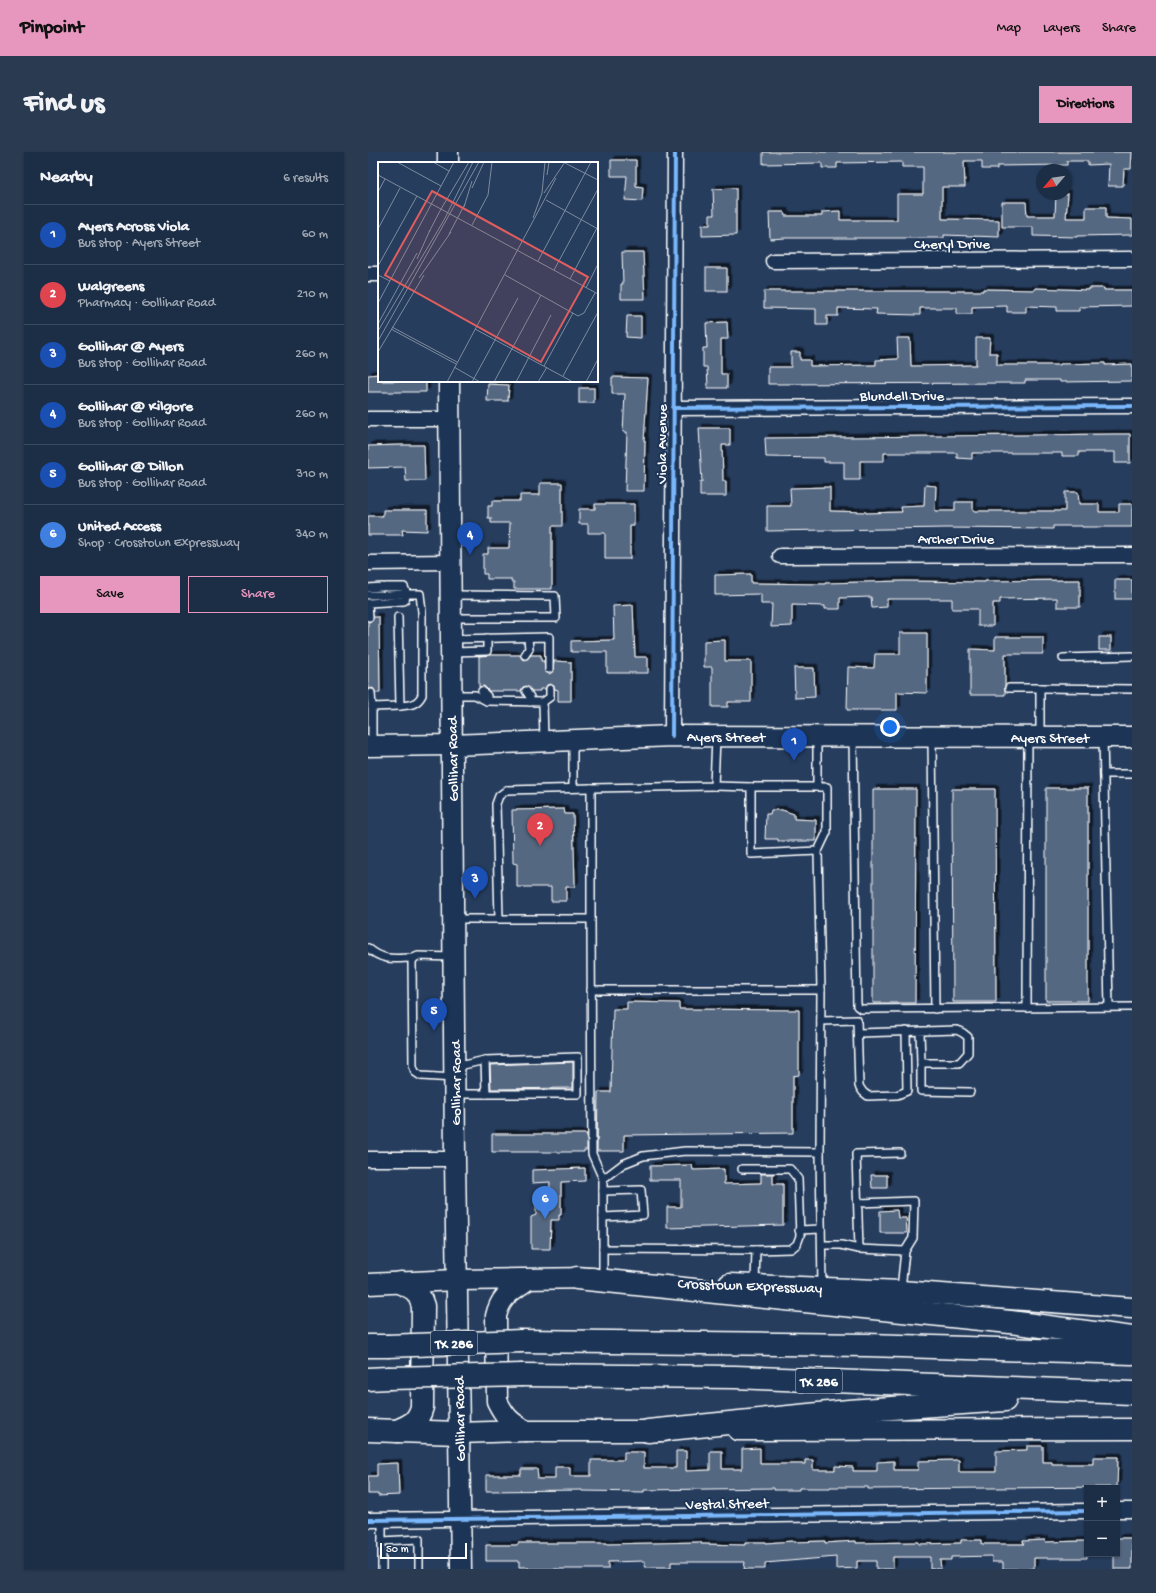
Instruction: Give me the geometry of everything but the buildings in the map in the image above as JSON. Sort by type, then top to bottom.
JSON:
[{"type":"highway","points":[[577,1278],[1010,1322],[1132,1340]]},
{"type":"highway","points":[[397,1431],[410,1425],[420,1416],[422,1407],[423,1306],[415,1289],[401,1283]]},
{"type":"highway","points":[[868,1345],[1132,1340]]},
{"type":"highway","name":"TX 286","points":[[377,1346],[521,1341],[868,1345],[1132,1353]]},
{"type":"highway","name":"TX 286","points":[[378,1379],[522,1375],[735,1377],[1124,1393]]},
{"type":"highway","points":[[648,1431],[849,1411],[1124,1393]]},
{"type":"highway","points":[[368,1430],[458,1433]]},
{"type":"main road","name":"Gollihar Road","points":[[449,382],[455,1159],[461,1569]]},
{"type":"main road","name":"Ayers Street","points":[[370,746],[452,745],[672,736],[1132,737]]},
{"type":"main road","name":"Crosstown Expressway","points":[[368,1284],[457,1280],[577,1278],[901,1291],[1132,1308]]},
{"type":"main road","points":[[526,1431],[510,1421],[502,1412],[497,1401],[496,1316],[498,1306],[504,1297],[527,1280]]},
{"type":"main road","points":[[458,1433],[526,1431],[1132,1430]]},
{"type":"street","name":"Viola Avenue","points":[[672,736],[675,152]]},
{"type":"street","name":"Cheryl Drive","points":[[773,261],[1132,259]]},
{"type":"street","name":"Blundell Drive","points":[[673,408],[1132,406]]},
{"type":"street","points":[[368,419],[449,419]]},
{"type":"street","name":"Archer Drive","points":[[780,556],[1132,555]]},
{"type":"street","points":[[368,563],[450,562]]},
{"type":"street","points":[[368,1159],[455,1159]]},
{"type":"street","points":[[1120,1510],[1132,1510]]},
{"type":"street","name":"Vestal Street","points":[[375,1520],[1084,1511]]},
{"type":"lane","points":[[368,588],[407,594],[420,594],[422,612],[422,695],[418,701],[411,705],[372,707]]},
{"type":"lane","points":[[368,595],[384,591]]},
{"type":"lane","points":[[368,603],[404,601],[407,594]]},
{"type":"lane","points":[[450,595],[556,596],[556,618],[450,618]]},
{"type":"lane","points":[[368,600],[368,617]]},
{"type":"lane","points":[[398,617],[400,706]]},
{"type":"lane","points":[[451,646],[487,638],[549,637],[549,669]]},
{"type":"lane","points":[[451,646],[487,653],[487,638]]},
{"type":"lane","points":[[528,638],[529,653]]},
{"type":"lane","points":[[1063,658],[1132,656]]},
{"type":"lane","points":[[1009,688],[1132,689]]},
{"type":"lane","points":[[1027,1008],[1034,737],[1040,688]]},
{"type":"lane","points":[[543,702],[550,697],[550,689]]},
{"type":"lane","points":[[370,746],[372,707],[371,692]]},
{"type":"lane","points":[[451,695],[530,695],[543,702]]},
{"type":"lane","points":[[543,702],[544,741]]},
{"type":"lane","points":[[714,786],[716,736]]},
{"type":"lane","points":[[817,736],[817,787]]},
{"type":"lane","points":[[853,736],[857,1006],[861,1009],[1132,1007]]},
{"type":"lane","points":[[932,736],[935,1008]]},
{"type":"lane","points":[[1102,737],[1109,1007]]},
{"type":"lane","points":[[572,788],[573,740]]},
{"type":"lane","points":[[1104,774],[1132,774]]},
{"type":"lane","points":[[498,918],[496,804],[499,796],[506,790],[714,786],[827,787],[827,832],[818,851],[821,990],[820,1152],[822,1288]]},
{"type":"lane","points":[[751,787],[751,854],[818,851]]},
{"type":"lane","points":[[591,788],[592,1154],[603,1179],[603,1279]]},
{"type":"lane","points":[[453,919],[591,919]]},
{"type":"lane","points":[[368,948],[374,953],[385,958],[414,958],[418,956],[454,957]]},
{"type":"lane","points":[[414,958],[412,962],[413,1066],[415,1072],[421,1076],[455,1080],[486,1094],[578,1094],[578,1057],[485,1060],[455,1080]]},
{"type":"lane","points":[[591,990],[821,990]]},
{"type":"lane","points":[[821,1021],[857,1020],[859,1086],[862,1092],[868,1096],[897,1096],[907,1091],[970,1092]]},
{"type":"lane","points":[[858,1033],[957,1030],[968,1037],[968,1053],[959,1063],[921,1063]]},
{"type":"lane","points":[[920,1031],[921,1091]]},
{"type":"lane","points":[[906,1032],[907,1091]]},
{"type":"lane","points":[[485,1060],[486,1094]]},
{"type":"lane","points":[[603,1179],[624,1164],[643,1156],[685,1151],[820,1152]]},
{"type":"lane","points":[[859,1249],[856,1154],[900,1154]]},
{"type":"lane","points":[[603,1249],[791,1249],[797,1244],[800,1236],[798,1179],[795,1174],[790,1169],[742,1169]]},
{"type":"lane","points":[[603,1191],[641,1190],[643,1215],[603,1217]]},
{"type":"lane","points":[[858,1203],[914,1201],[914,1238],[905,1251],[901,1291]]},
{"type":"lane","points":[[799,1230],[821,1229]]},
{"type":"lane","points":[[822,1245],[841,1245],[859,1249],[905,1251]]},
{"type":"lane","points":[[755,1285],[756,1250]]},
{"type":"lane","points":[[375,1520],[382,1541],[382,1569]]},
{"type":"lane","points":[[382,1541],[419,1540],[419,1569]]},
{"type":"cycle path","points":[[672,736],[675,152]]},
{"type":"cycle path","points":[[673,408],[1132,406]]},
{"type":"cycle path","points":[[368,1520],[1084,1511]]},
{"type":"place","name":"Gollihar @ Kilgore","points":[[470,555]]},
{"type":"place","name":"Ayers Across Viola","points":[[794,761]]},
{"type":"place","name":"Walgreens","points":[[540,846]]},
{"type":"place","name":"Gollihar @ Ayers","points":[[475,899]]},
{"type":"place","name":"Gollihar @ Dillon","points":[[434,1031]]},
{"type":"place","name":"United Access","points":[[545,1219]]}]
